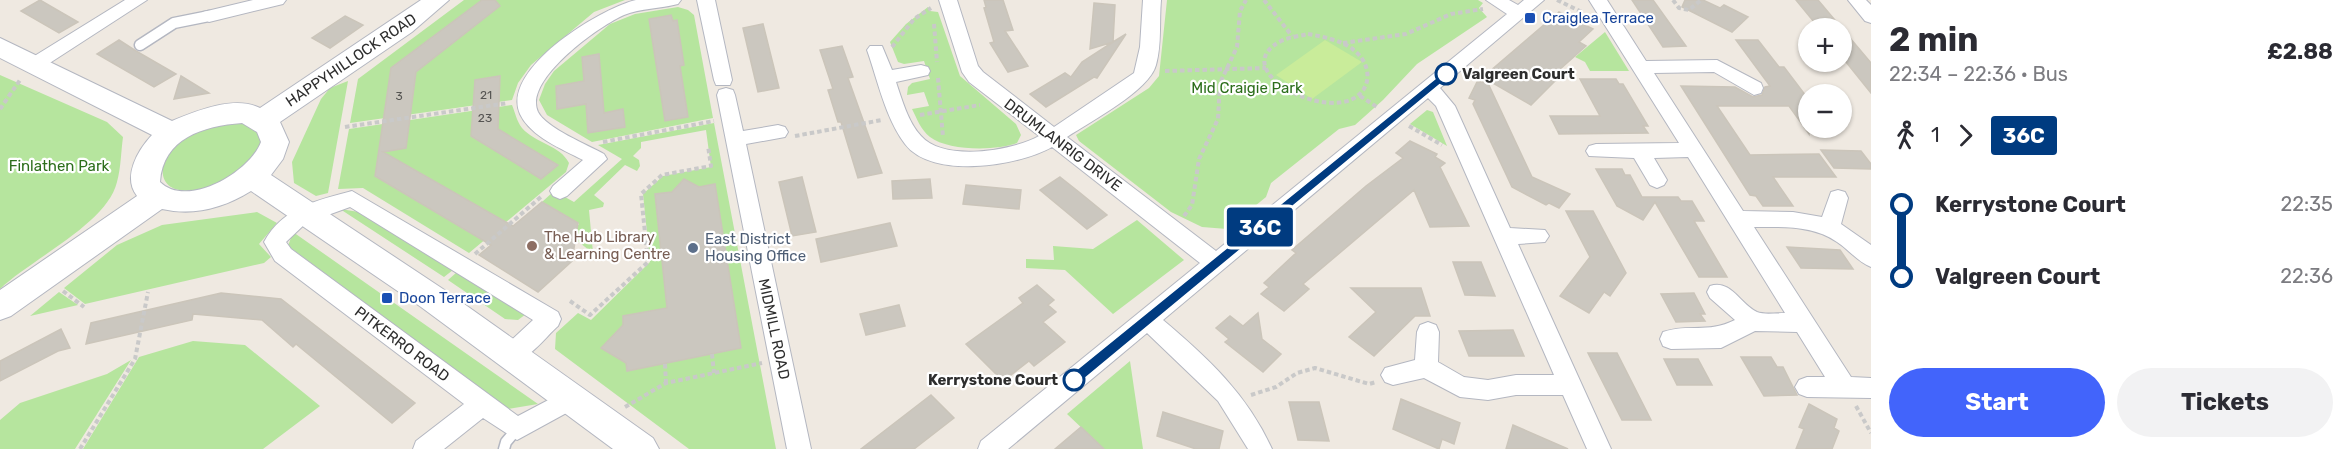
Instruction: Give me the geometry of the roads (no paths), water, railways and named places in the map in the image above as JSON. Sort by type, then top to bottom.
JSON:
[{"type":"street","points":[[35,64],[138,0]]},
{"type":"street","points":[[209,16],[240,19],[277,0]]},
{"type":"street","name":"HAPPYHILLOCK ROAD","points":[[264,119],[403,26],[437,0]]},
{"type":"street","points":[[560,191],[597,159],[539,126],[529,114],[527,100],[532,82],[545,66],[604,17],[620,10],[672,0]]},
{"type":"street","name":"MIDMILL ROAD","points":[[706,0],[799,449]]},
{"type":"street","points":[[876,50],[908,135],[921,149],[944,155],[982,160],[1008,158],[1030,152],[1138,80],[1144,73],[1152,0]]},
{"type":"street","points":[[990,449],[1535,0]]},
{"type":"street","points":[[1598,0],[1845,388]]},
{"type":"street","points":[[1857,0],[1871,17]]},
{"type":"street","points":[[1492,2],[1518,12]]},
{"type":"street","name":"DRUMLANRIG DRIVE","points":[[940,3],[969,68],[1005,100],[1216,263]]},
{"type":"street","points":[[1,49],[172,133]]},
{"type":"street","points":[[1641,67],[1714,57],[1754,88]]},
{"type":"street","points":[[887,77],[921,71]]},
{"type":"street","points":[[1428,89],[1439,96],[1445,106],[1599,449]]},
{"type":"street","points":[[246,113],[264,119],[273,128],[276,138],[273,151],[252,177],[234,189],[202,200],[172,201],[157,197],[145,184],[144,168],[154,150],[172,133],[196,121],[222,114],[246,113]]},
{"type":"street","points":[[735,139],[784,134]]},
{"type":"street","points":[[1639,150],[1657,180]]},
{"type":"street","points":[[1596,151],[1694,150]]},
{"type":"street","points":[[252,177],[512,354],[641,449]]},
{"type":"street","points":[[0,307],[157,197]]},
{"type":"street","points":[[1830,226],[1838,198]]},
{"type":"street","name":"PITKERRO ROAD","points":[[512,354],[550,319],[352,199],[304,212],[282,229],[275,242],[283,255],[517,429]]},
{"type":"street","points":[[1737,219],[1802,219],[1830,226],[1860,246],[1871,258]]},
{"type":"street","points":[[1503,236],[1538,236]]},
{"type":"street","points":[[1718,292],[1753,322]]},
{"type":"street","points":[[1147,320],[1211,375],[1234,401],[1251,426],[1260,449]]},
{"type":"street","points":[[1671,339],[1721,338],[1753,322],[1804,323]]},
{"type":"street","points":[[1426,367],[1428,332]]},
{"type":"street","points":[[1393,375],[1426,367],[1460,387],[1488,390],[1516,385],[1569,385]]},
{"type":"street","points":[[1807,387],[1871,388]]},
{"type":"street","points":[[517,429],[573,398]]},
{"type":"street","points":[[425,449],[482,404]]},
{"type":"lane","points":[[140,45],[174,23],[209,16]]},
{"type":"lane","points":[[504,449],[506,442],[517,429]]},
{"type":"place","name":"Craiglea Terrace","points":[[1530,18]]},
{"type":"place","name":"Valgreen Court","points":[[1446,74]]},
{"type":"place","name":"The Hub Library & Learning Centre","points":[[532,246]]},
{"type":"place","name":"East District Housing Office","points":[[693,248]]},
{"type":"place","name":"Doon Terrace","points":[[387,298]]},
{"type":"place","name":"Kerrystone Court","points":[[1074,380]]},
{"type":"park label","name":"Mid Craigie Park","points":[[1247,88]]},
{"type":"park label","name":"Finlathen Park","points":[[59,166]]}]
